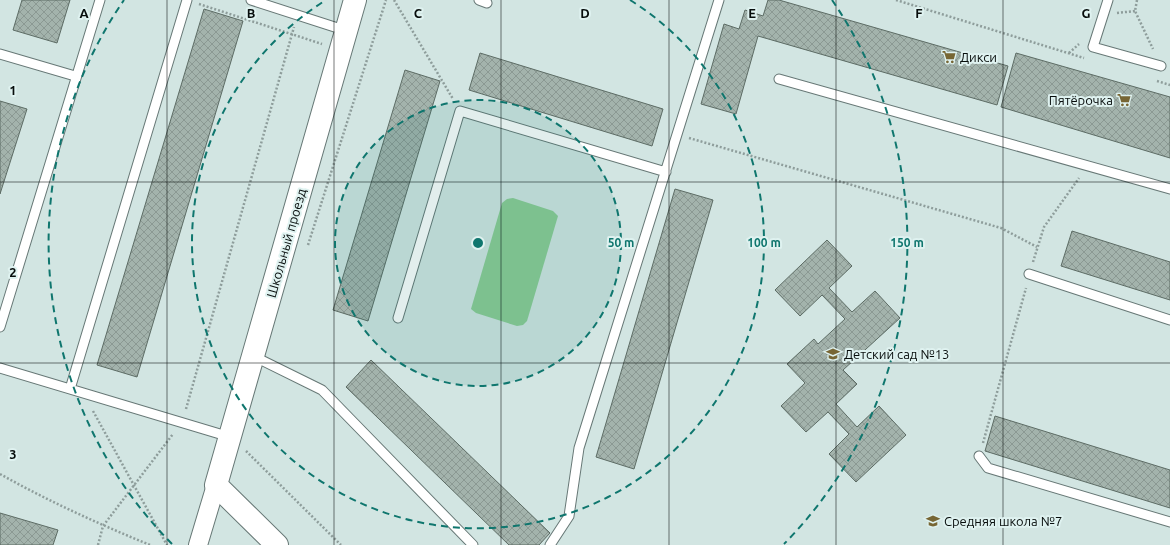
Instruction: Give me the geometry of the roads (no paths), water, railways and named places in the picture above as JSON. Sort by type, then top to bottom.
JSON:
[{"type":"main road","name":"Школьный проезд","points":[[216,486],[238,443],[253,356],[356,0]]},
{"type":"main road","points":[[216,486],[277,545]]},
{"type":"street","points":[[198,545],[216,486]]},
{"type":"lane","points":[[0,327],[75,76],[100,0]]},
{"type":"lane","points":[[70,389],[187,0]]},
{"type":"lane","points":[[251,0],[297,15],[344,40]]},
{"type":"lane","points":[[550,545],[569,516],[579,448],[719,0]]},
{"type":"lane","points":[[1108,0],[1093,47],[1161,66]]},
{"type":"lane","points":[[0,54],[75,76]]},
{"type":"lane","points":[[779,79],[1170,189]]},
{"type":"lane","points":[[398,318],[460,111],[666,172]]},
{"type":"lane","points":[[1029,274],[1170,320]]},
{"type":"lane","points":[[253,356],[322,390],[473,545]]},
{"type":"lane","points":[[0,368],[182,422],[238,443]]},
{"type":"lane","points":[[979,456],[988,468],[1170,522]]},
{"type":"place","name":"Дикси","points":[[949,57]]},
{"type":"place","name":"Пятёрочка","points":[[1124,100]]},
{"type":"place","name":"Детский сад №13","points":[[833,354]]},
{"type":"place","name":"Средняя школа №7","points":[[933,521]]}]
